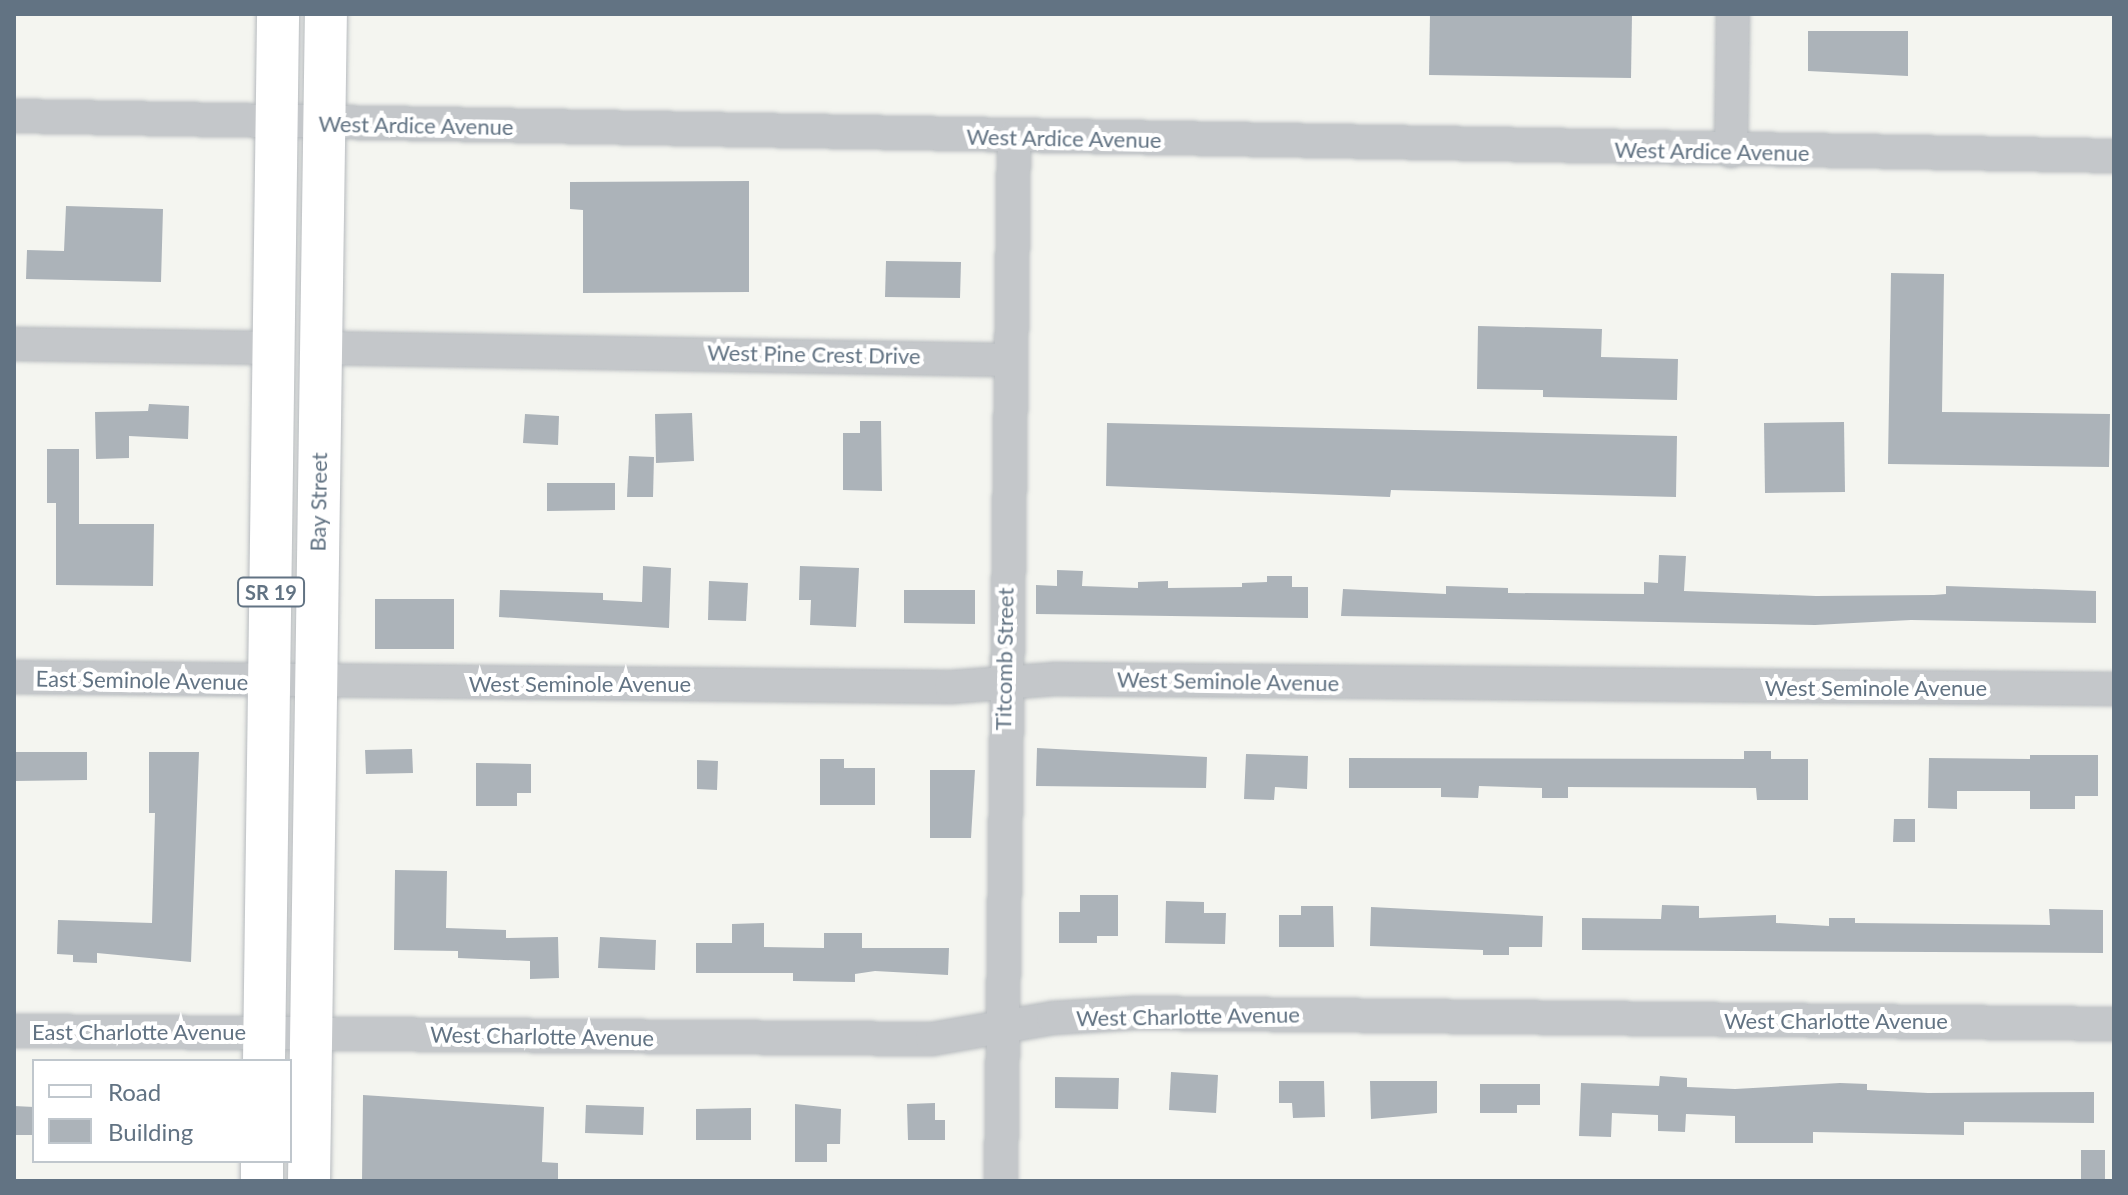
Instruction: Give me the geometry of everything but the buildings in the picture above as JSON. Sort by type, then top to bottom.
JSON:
[{"type":"main road","name":"Bay Street","points":[[264,1047],[278,14]]},
{"type":"main road","name":"Bay Street","points":[[309,1181],[311,1033],[329,682],[320,348],[326,14]]},
{"type":"street","points":[[1731,151],[1733,14]]},
{"type":"street","name":"West Ardice Avenue","points":[[14,116],[324,125],[2114,156]]},
{"type":"street","name":"Titcomb Street","points":[[1001,1181],[1004,684],[1014,137]]},
{"type":"street","points":[[14,344],[273,348]]},
{"type":"street","name":"West Pine Crest Drive","points":[[320,348],[620,350],[1009,360]]},
{"type":"street","name":"East Seminole Avenue","points":[[14,677],[329,682]]},
{"type":"street","name":"West Seminole Avenue","points":[[329,682],[1004,684],[1054,679],[2114,689]]},
{"type":"street","name":"West Charlotte Avenue","points":[[264,1047],[311,1033],[932,1039],[1001,1027],[1135,1013],[2114,1024]]},
{"type":"street","name":"East Charlotte Avenue","points":[[14,1031],[264,1047]]}]
